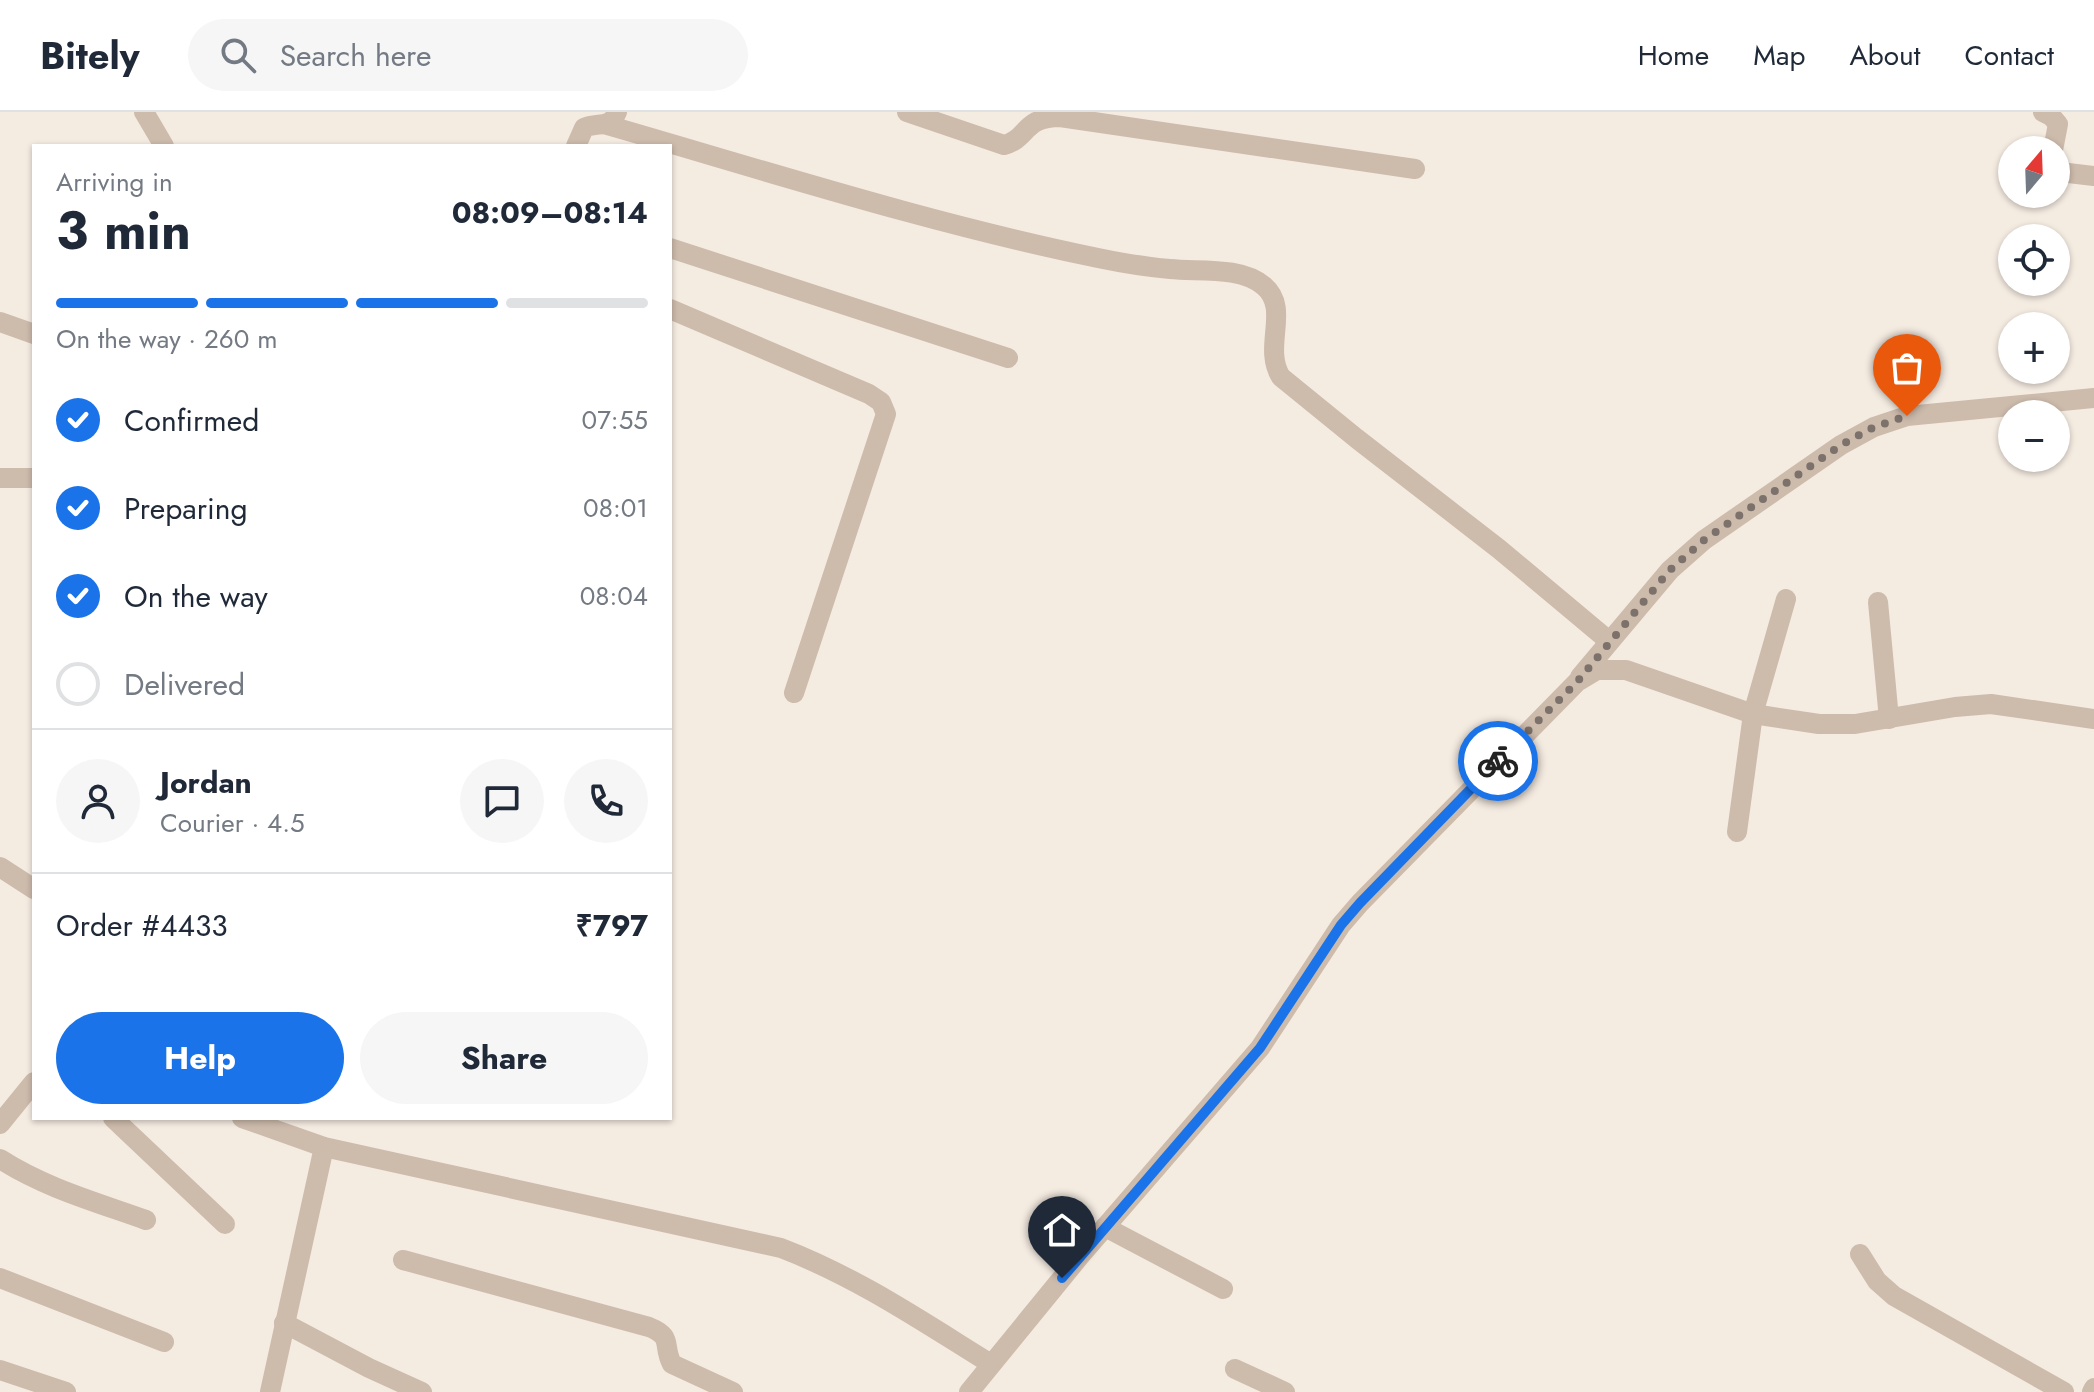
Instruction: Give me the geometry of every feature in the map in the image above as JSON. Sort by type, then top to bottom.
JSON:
[{"type":"street","points":[[144,112],[163,144]]},
{"type":"street","points":[[907,112],[1004,145],[1013,143],[1027,126],[1036,121],[1060,117],[1415,169]]},
{"type":"street","points":[[2043,112],[2058,124],[2056,136]]},
{"type":"street","points":[[577,144],[584,128],[612,118],[1004,239],[1120,263],[1233,273],[1263,285],[1274,297],[1277,314],[1272,353],[1274,366],[1281,377],[1499,549],[1609,641]]},
{"type":"street","points":[[2070,172],[2094,176]]},
{"type":"street","points":[[672,249],[1008,358]]},
{"type":"street","points":[[672,310],[869,394],[881,402],[886,414],[794,693]]},
{"type":"street","points":[[0,322],[32,333]]},
{"type":"street","points":[[969,1392],[1105,1227],[1260,1048],[1360,903],[1577,682],[1670,570],[1704,540],[1841,445],[1874,427],[1907,416],[2094,398]]},
{"type":"street","points":[[0,478],[32,478]]},
{"type":"street","points":[[1737,832],[1753,714],[1786,599]]},
{"type":"street","points":[[1878,602],[1889,719]]},
{"type":"street","points":[[1577,682],[1597,670],[1626,670],[1753,714],[1819,724],[1855,724],[1991,704],[2094,719]]},
{"type":"street","points":[[0,867],[32,888]]},
{"type":"street","points":[[0,1124],[32,1084]]},
{"type":"street","points":[[115,1120],[225,1224]]},
{"type":"street","points":[[248,1120],[324,1147],[781,1248],[858,1282],[991,1364]]},
{"type":"street","points":[[270,1392],[324,1147]]},
{"type":"street","points":[[0,1159],[24,1175],[146,1220]]},
{"type":"street","points":[[1105,1227],[1223,1289]]},
{"type":"street","points":[[1860,1254],[1884,1289],[2064,1392]]},
{"type":"street","points":[[403,1260],[649,1327],[666,1338],[672,1364],[733,1392]]},
{"type":"street","points":[[0,1278],[164,1342]]},
{"type":"street","points":[[284,1323],[422,1392]]},
{"type":"street","points":[[1235,1369],[1285,1392]]},
{"type":"street","points":[[0,1370],[66,1392]]},
{"type":"way so far","points":[[1498,761],[1577,682],[1670,570],[1704,540],[1841,445],[1874,427],[1907,416]]},
{"type":"route","points":[[1062,1278],[1260,1048],[1341,925],[1498,761]]}]
